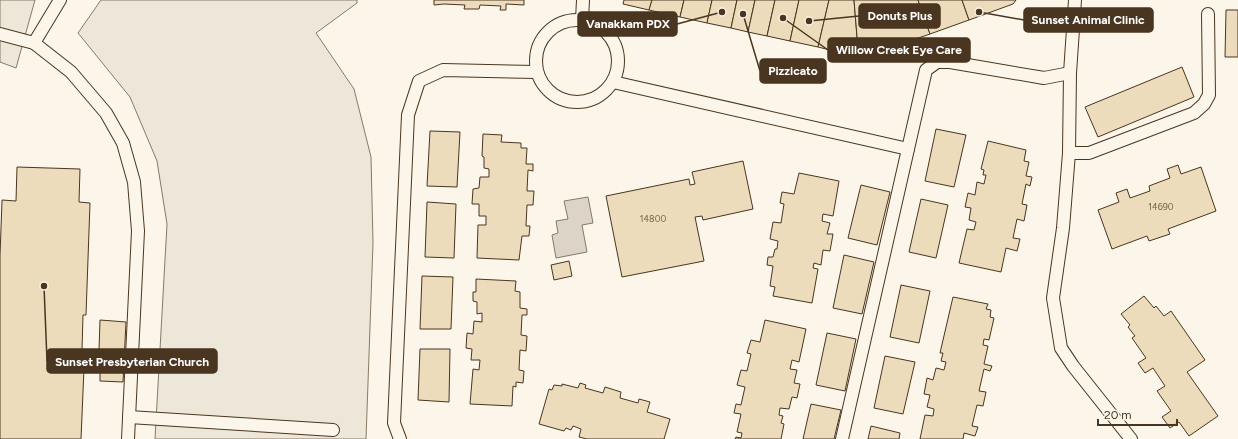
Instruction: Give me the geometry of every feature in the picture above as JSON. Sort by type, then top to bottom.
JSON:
[{"type":"lane","points":[[34,43],[60,0]]},
{"type":"lane","points":[[582,20],[583,0]]},
{"type":"lane","points":[[1075,0],[1070,73],[1069,153],[1063,228],[1053,298],[1061,348],[1073,366],[1131,439]]},
{"type":"lane","points":[[1069,153],[1089,153],[1194,113],[1204,104],[1209,95],[1208,14]]},
{"type":"lane","points":[[582,20],[598,25],[610,36],[617,51],[618,66],[613,82],[602,94],[588,102],[572,102],[556,98],[544,87],[537,72],[536,56],[541,41],[552,29],[566,22],[582,20]]},
{"type":"lane","points":[[0,34],[34,43],[71,72],[106,113],[123,143],[134,182],[138,231],[128,439]]},
{"type":"lane","points":[[842,439],[926,70],[937,62],[950,62],[1044,78],[1070,73]]},
{"type":"lane","points":[[400,439],[394,423],[408,115],[419,81],[443,70],[537,72]]},
{"type":"lane","points":[[613,82],[908,149]]},
{"type":"lane","points":[[129,417],[333,430]]},
{"type":"shaded area","points":[[0,0],[35,0],[16,68],[0,62]]},
{"type":"shaded area","points":[[101,0],[357,0],[357,3],[316,33],[354,89],[371,157],[373,243],[366,439],[155,439],[167,224],[157,161],[130,97],[78,33]]},
{"type":"shaded area","points":[[588,197],[593,223],[582,225],[587,252],[556,258],[552,235],[558,233],[556,221],[568,219],[564,201]]},
{"type":"building","points":[[434,0],[524,0],[524,5],[506,4],[506,10],[500,10],[501,6],[480,5],[479,9],[464,9],[465,5],[434,5]]},
{"type":"building","points":[[624,0],[652,0],[649,10],[623,4]]},
{"type":"building","points":[[652,0],[684,0],[680,17],[649,10]]},
{"type":"building","points":[[684,0],[712,0],[707,23],[680,17]]},
{"type":"building","points":[[712,0],[737,0],[731,28],[707,23]]},
{"type":"building","points":[[737,0],[755,0],[748,32],[731,28]]},
{"type":"building","points":[[755,0],[775,0],[767,36],[748,32]]},
{"type":"building","points":[[775,0],[799,0],[790,41],[767,36]]},
{"type":"building","points":[[799,0],[829,0],[818,47],[790,41]]},
{"type":"building","points":[[829,0],[854,0],[858,49],[834,51],[818,47]]},
{"type":"building","points":[[854,0],[918,0],[930,34],[898,45],[858,49]]},
{"type":"building","points":[[918,0],[962,0],[969,20],[930,34]]},
{"type":"building","points":[[962,0],[1016,0],[1013,4],[969,20]]},
{"type":"building","points":[[1226,10],[1238,10],[1238,57],[1225,57]]},
{"type":"building","points":[[1182,67],[1194,97],[1098,137],[1085,107]]},
{"type":"building","points":[[936,129],[966,135],[954,187],[925,181]]},
{"type":"building","points":[[430,131],[460,132],[457,187],[427,186]]},
{"type":"building","points":[[483,134],[502,135],[501,142],[521,143],[521,148],[527,148],[526,164],[533,164],[533,171],[528,170],[527,191],[534,191],[533,205],[527,205],[526,226],[530,226],[529,236],[522,236],[519,260],[477,258],[478,225],[486,225],[486,216],[479,216],[479,204],[472,204],[473,189],[479,188],[480,177],[489,177],[489,169],[484,168],[484,157],[482,156]]},
{"type":"building","points":[[988,141],[1026,150],[1024,161],[1029,162],[1026,176],[1032,177],[1030,186],[1026,184],[1022,204],[1027,205],[1024,221],[1017,219],[1013,238],[1020,239],[1017,251],[1006,248],[1001,272],[959,263],[967,229],[974,230],[976,222],[969,220],[971,208],[965,207],[968,193],[975,195],[977,182],[984,184],[986,175],[983,175],[984,170],[981,169]]},
{"type":"building","points":[[743,161],[753,209],[703,220],[702,216],[695,217],[704,261],[622,277],[606,196],[689,179],[690,185],[695,184],[692,172]]},
{"type":"building","points":[[1178,165],[1181,174],[1201,167],[1216,211],[1168,229],[1170,234],[1149,241],[1147,236],[1112,249],[1098,210],[1119,202],[1116,193],[1127,189],[1130,198],[1150,191],[1149,186],[1170,178],[1167,169]]},
{"type":"building","points":[[17,167],[80,169],[79,202],[90,203],[86,315],[83,315],[82,350],[99,350],[100,320],[126,322],[123,382],[100,381],[100,368],[84,368],[81,439],[0,439],[0,256],[2,200],[16,201]]},
{"type":"building","points":[[799,173],[839,181],[833,216],[823,214],[822,221],[830,223],[827,234],[833,234],[830,251],[823,250],[821,265],[814,263],[813,268],[818,269],[812,303],[773,296],[775,287],[770,286],[773,266],[767,265],[768,257],[773,257],[775,249],[777,249],[778,241],[770,239],[773,222],[781,223],[784,204],[780,203],[782,192],[794,194]]},
{"type":"building","points":[[861,185],[890,192],[877,245],[848,238]]},
{"type":"building","points":[[921,199],[948,205],[936,258],[909,252]]},
{"type":"building","points":[[427,202],[456,204],[454,258],[425,257]]},
{"type":"building","points":[[844,255],[874,262],[862,314],[833,308]]},
{"type":"building","points":[[569,261],[572,276],[554,280],[551,265]]},
{"type":"building","points":[[422,276],[453,277],[451,329],[420,329]]},
{"type":"building","points":[[476,279],[516,281],[515,291],[520,292],[520,308],[527,309],[527,315],[522,315],[521,335],[527,336],[526,351],[520,350],[519,370],[524,371],[523,383],[516,382],[516,387],[513,386],[512,406],[470,404],[473,369],[479,370],[480,360],[471,360],[472,349],[466,348],[467,333],[473,334],[474,321],[482,322],[482,313],[477,314],[477,302],[473,301],[473,292],[476,292]]},
{"type":"building","points":[[901,285],[930,291],[919,343],[890,337]]},
{"type":"building","points":[[1144,296],[1154,308],[1156,306],[1164,316],[1171,311],[1205,360],[1187,372],[1218,416],[1189,436],[1179,422],[1170,428],[1162,417],[1171,411],[1157,391],[1165,386],[1153,368],[1145,373],[1138,363],[1146,358],[1132,338],[1135,336],[1128,327],[1130,325],[1121,314]]},
{"type":"building","points":[[953,297],[988,304],[986,309],[991,310],[990,317],[994,318],[989,340],[984,339],[983,345],[988,346],[984,364],[992,366],[990,371],[984,369],[979,391],[986,392],[983,406],[977,405],[972,426],[978,427],[975,436],[964,433],[963,439],[920,439],[925,415],[933,416],[934,409],[927,407],[930,395],[924,394],[927,378],[933,380],[936,368],[944,370],[946,362],[941,361],[943,353],[940,353]]},
{"type":"building","points":[[765,320],[806,329],[799,362],[792,360],[790,369],[797,370],[794,383],[800,384],[797,398],[792,397],[789,409],[780,408],[779,415],[783,416],[781,423],[784,424],[781,439],[735,439],[736,437],[741,438],[742,433],[737,432],[741,414],[734,413],[736,404],[741,405],[745,387],[737,385],[741,370],[747,371],[751,354],[747,353],[751,340],[760,342]]},
{"type":"building","points":[[827,333],[856,339],[845,391],[816,385]]},
{"type":"building","points":[[420,349],[450,349],[449,402],[418,400]]},
{"type":"building","points":[[885,356],[915,362],[903,414],[874,408]]},
{"type":"building","points":[[580,383],[586,385],[585,388],[603,393],[605,387],[621,392],[620,398],[638,403],[639,399],[650,402],[647,412],[670,419],[664,439],[587,439],[579,437],[581,429],[573,426],[571,430],[566,428],[564,431],[539,424],[549,389],[552,390],[554,385],[562,386],[562,384],[578,388]]},
{"type":"building","points":[[811,404],[841,410],[834,439],[803,439]]},
{"type":"building","points":[[871,426],[900,433],[899,439],[868,439]]},
{"type":"place","name":"Vanakkam PDX","points":[[722,12]]},
{"type":"place","name":"Sunset Animal Clinic","points":[[979,12]]},
{"type":"place","name":"Pizzicato","points":[[743,14]]},
{"type":"place","name":"Willow Creek Eye Care","points":[[783,18]]},
{"type":"place","name":"Donuts Plus","points":[[809,21]]},
{"type":"place","name":"Sunset Presbyterian Church","points":[[44,286]]}]
